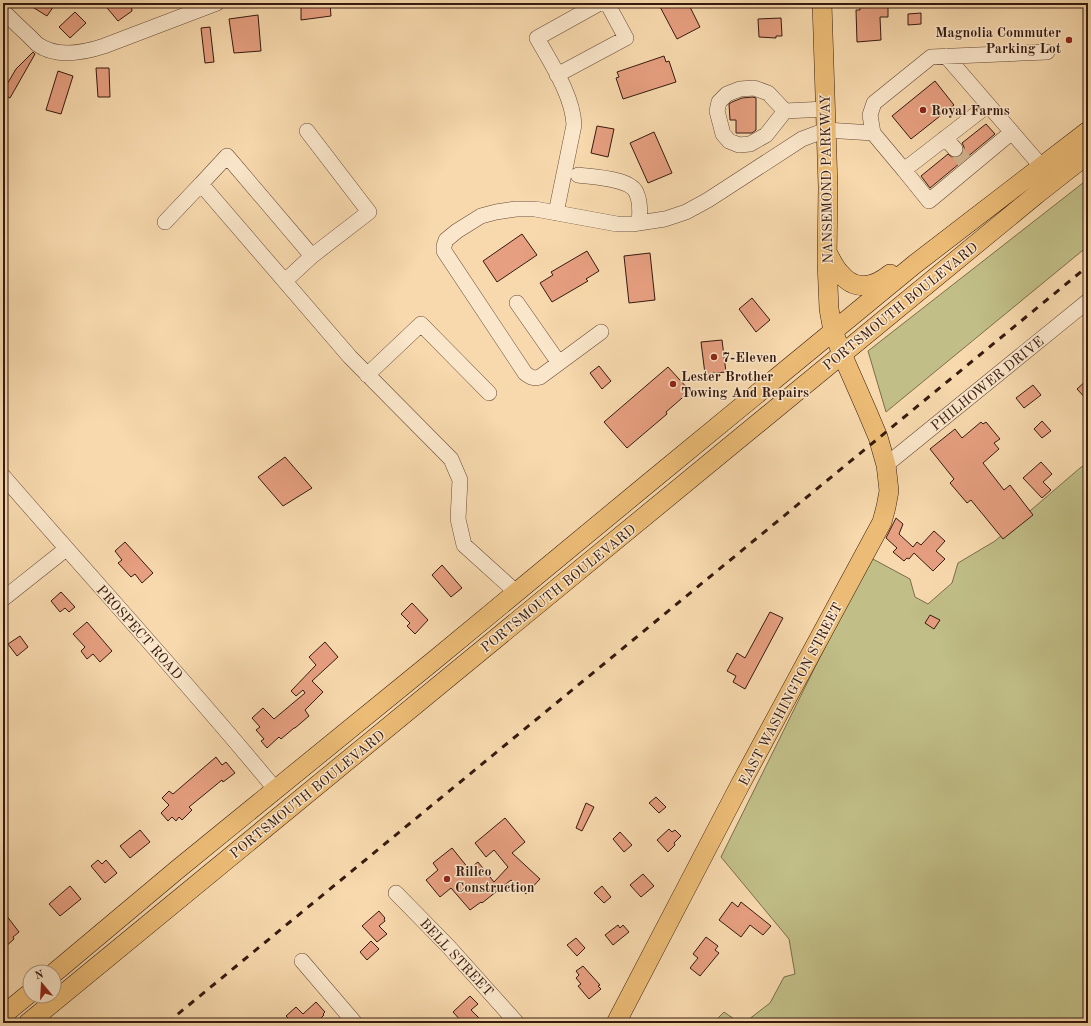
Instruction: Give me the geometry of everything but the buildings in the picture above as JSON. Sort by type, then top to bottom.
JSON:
[{"type":"main road","name":"NANSEMOND PARKWAY","points":[[822,3],[828,204],[828,293],[833,331],[842,354]]},
{"type":"main road","name":"PORTSMOUTH BOULEVARD","points":[[62,966],[178,869],[273,793],[915,264],[1088,132]]},
{"type":"main road","name":"PORTSMOUTH BOULEVARD","points":[[62,987],[285,812],[1037,194],[1088,154]]},
{"type":"main road","points":[[828,254],[839,273],[845,279],[862,286],[880,281],[912,256],[957,232]]},
{"type":"main road","name":"EAST WASHINGTON STREET","points":[[616,1023],[740,785],[882,522],[889,491],[888,473],[878,438],[842,354]]},
{"type":"main road","points":[[3,1015],[22,1000]]},
{"type":"main road","name":"PORTSMOUTH BOULEVARD","points":[[28,1023],[45,1004]]},
{"type":"street","points":[[3,11],[37,44],[60,52],[74,53],[89,51],[104,46],[217,3]]},
{"type":"street","points":[[556,213],[574,125],[574,114],[557,75],[537,38],[600,3]]},
{"type":"street","points":[[557,75],[626,38],[607,3]]},
{"type":"street","points":[[1012,132],[968,164],[929,201],[873,133],[870,115],[874,103],[931,56],[1047,52]]},
{"type":"street","points":[[946,56],[1042,167]]},
{"type":"street","points":[[785,111],[768,93],[754,88],[740,89],[727,94],[719,102],[717,111],[723,134],[729,141],[739,145],[750,144],[766,135],[785,111],[826,109]]},
{"type":"street","points":[[904,170],[950,143],[988,105]]},
{"type":"street","points":[[600,332],[540,377],[530,377],[525,373],[444,251],[446,240],[474,220],[489,214],[516,209],[535,209],[617,224],[665,220],[686,212],[735,183],[802,139],[826,130],[873,133]]},
{"type":"street","points":[[284,281],[312,256],[369,212],[307,132]]},
{"type":"street","points":[[165,222],[227,156],[312,256]]},
{"type":"street","points":[[578,175],[619,181],[629,184],[636,192],[640,209],[639,223]]},
{"type":"street","points":[[201,184],[350,357],[451,459],[460,480],[458,519],[464,545],[516,592]]},
{"type":"street","name":"PHILHOWER DRIVE","points":[[886,465],[1088,301]]},
{"type":"street","points":[[517,303],[559,363]]},
{"type":"street","points":[[368,375],[421,324],[489,393]]},
{"type":"street","name":"PROSPECT ROAD","points":[[3,476],[172,667],[230,735],[273,793],[285,812]]},
{"type":"street","points":[[3,599],[66,549]]},
{"type":"street","points":[[488,616],[504,632]]},
{"type":"street","name":"BELL STREET","points":[[396,893],[448,946],[517,1023]]},
{"type":"street","points":[[302,961],[355,1023]]},
{"type":"shaded area","points":[[1088,179],[1088,246],[886,412],[868,351]]},
{"type":"shaded area","points":[[1088,463],[1088,1023],[744,1023],[770,1003],[784,977],[795,974],[789,939],[721,857],[871,558],[910,579],[915,597],[928,604],[952,583],[958,563],[995,541],[1080,468]]},
{"type":"shaded area","points":[[724,1012],[740,1023],[713,1023]]},
{"type":"tunnel","points":[[955,149],[965,162]]},
{"type":"railway","points":[[167,1023],[1088,266]]},
{"type":"place","name":"Magnolia Commuter Parking Lot","points":[[1069,40]]},
{"type":"place","name":"Royal Farms","points":[[923,110]]},
{"type":"place","name":"7-Eleven","points":[[714,357]]},
{"type":"place","name":"Lester Brother Towing And Repairs","points":[[673,384]]},
{"type":"place","name":"Rillco Construction","points":[[447,879]]}]
